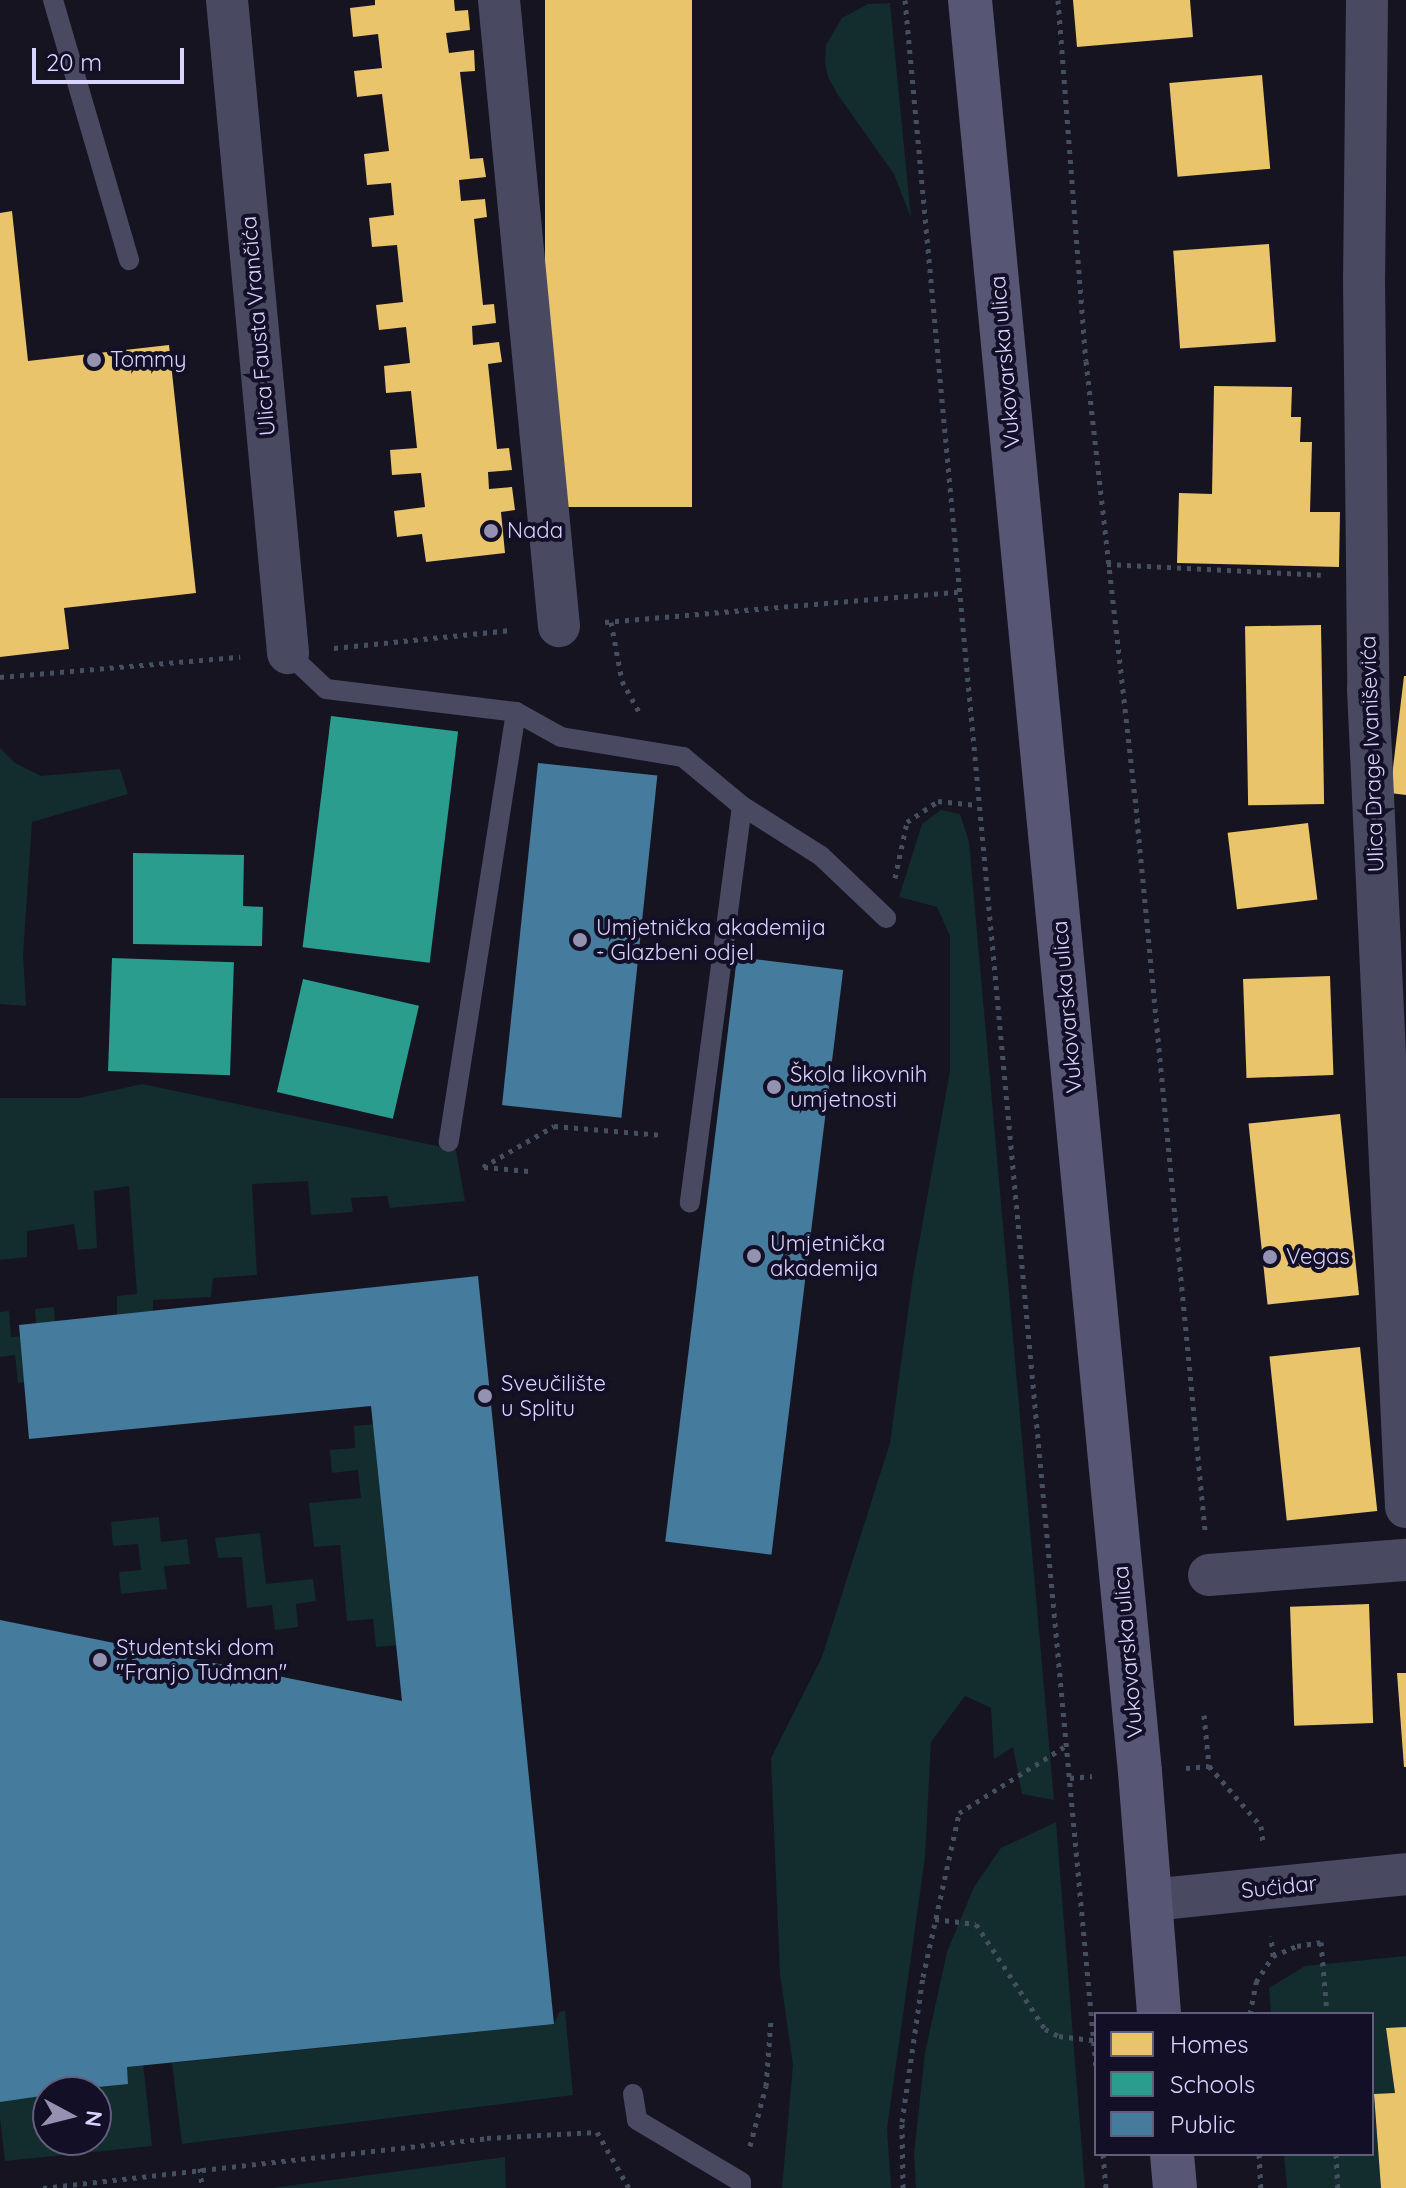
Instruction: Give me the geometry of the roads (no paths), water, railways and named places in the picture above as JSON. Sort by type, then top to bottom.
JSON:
[{"type":"street","name":"Ulica Fausta Vrančića","points":[[227,0],[288,653]]},
{"type":"street","points":[[499,0],[559,626]]},
{"type":"street","name":"Vukovarska ulica","points":[[970,0],[1151,1900],[1159,2012]]},
{"type":"street","name":"Ulica Drage Ivaniševića","points":[[1367,0],[1368,704],[1406,1507]]},
{"type":"street","points":[[1209,1575],[1406,1560]]},
{"type":"street","name":"Sućidar","points":[[1151,1900],[1406,1874]]},
{"type":"street","points":[[1172,2156],[1175,2188]]},
{"type":"lane","points":[[53,0],[129,260]]},
{"type":"lane","points":[[288,653],[326,689],[516,712],[561,737],[683,757],[742,806],[821,856],[886,918]]},
{"type":"lane","points":[[449,1142],[516,712]]},
{"type":"lane","points":[[690,1203],[742,806]]},
{"type":"lane","points":[[633,2094],[637,2120],[741,2185]]},
{"type":"place","name":"Tommy","points":[[94,360]]},
{"type":"place","name":"Nada","points":[[491,531]]},
{"type":"place","name":"Umjetnička akademija - Glazbeni odjel","points":[[580,940]]},
{"type":"place","name":"Škola likovnih umjetnosti","points":[[774,1087]]},
{"type":"place","name":"Umjetnička akademija","points":[[754,1256]]},
{"type":"place","name":"Vegas","points":[[1270,1257]]},
{"type":"place","name":"Sveučilište u Splitu","points":[[485,1396]]},
{"type":"place","name":"Studentski dom \"Franjo Tuđman\"","points":[[100,1660]]}]
